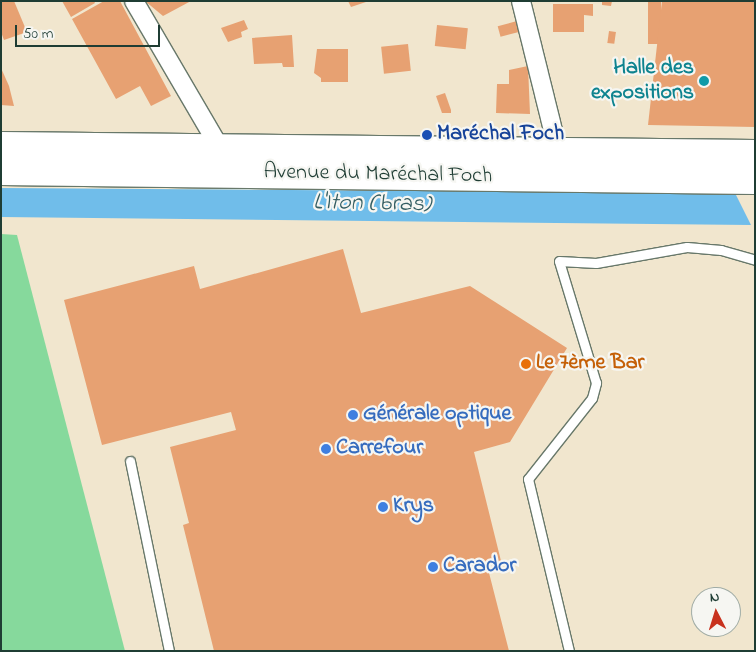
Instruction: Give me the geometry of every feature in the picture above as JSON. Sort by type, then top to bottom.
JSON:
[{"type":"main road","name":"Avenue du Maréchal Foch","points":[[1,146],[558,150],[755,154]]},
{"type":"main road","name":"Avenue du Maréchal Foch","points":[[1,171],[755,180]]},
{"type":"street","points":[[134,1],[220,148]]},
{"type":"street","points":[[521,1],[558,150]]},
{"type":"lane","points":[[569,651],[528,479],[592,398],[596,383],[558,261],[596,262],[687,248],[721,250],[755,260]]},
{"type":"lane","points":[[130,461],[169,651]]},
{"type":"green space","points":[[1,234],[17,235],[125,651],[1,651]]},
{"type":"water","name":"L'Iton (bras)","points":[[1,188],[709,193],[736,195],[751,225],[1,217]]},
{"type":"building","points":[[1,1],[14,1],[27,32],[4,40],[1,32]]},
{"type":"building","points":[[62,1],[94,1],[95,3],[71,17]]},
{"type":"building","points":[[104,1],[120,1],[171,96],[151,106],[140,86],[116,99],[72,19]]},
{"type":"building","points":[[145,1],[191,1],[163,16]]},
{"type":"building","points":[[348,1],[369,1],[351,7]]},
{"type":"building","points":[[602,1],[612,1],[611,6],[602,5]]},
{"type":"building","points":[[648,1],[661,1],[661,44],[648,44]]},
{"type":"building","name":"Halle des expositions","points":[[662,1],[755,1],[755,127],[648,125]]},
{"type":"building","points":[[553,4],[593,4],[593,16],[584,15],[584,32],[553,32]]},
{"type":"building","points":[[244,20],[248,29],[241,32],[242,37],[228,42],[221,28]]},
{"type":"building","points":[[517,21],[520,32],[501,37],[498,26]]},
{"type":"building","points":[[437,25],[468,28],[466,49],[435,46]]},
{"type":"building","points":[[609,31],[616,32],[614,44],[607,43]]},
{"type":"building","points":[[292,35],[294,67],[283,67],[282,63],[254,64],[252,38]]},
{"type":"building","points":[[408,44],[411,71],[384,74],[381,47]]},
{"type":"building","points":[[317,49],[348,49],[348,82],[321,82],[321,78],[314,73]]},
{"type":"building","points":[[528,66],[530,114],[496,113],[497,84],[509,84],[509,70]]},
{"type":"building","points":[[1,68],[9,86],[14,106],[1,105]]},
{"type":"building","points":[[445,93],[451,113],[442,113],[436,96]]},
{"type":"building","name":"Carrefour","points":[[343,249],[361,313],[470,286],[567,348],[510,442],[474,452],[501,561],[487,565],[509,651],[214,651],[183,525],[189,523],[170,447],[236,430],[231,412],[102,445],[64,300],[194,266],[200,289]]},
{"type":"place","name":"Halle des expositions","points":[[704,81]]},
{"type":"place","name":"Maréchal Foch","points":[[427,135]]},
{"type":"place","name":"Le 7ème Bar","points":[[526,364]]},
{"type":"place","name":"Générale optique","points":[[353,415]]},
{"type":"place","name":"Carrefour","points":[[326,449]]},
{"type":"place","name":"Krys","points":[[383,507]]},
{"type":"place","name":"Carador","points":[[433,567]]}]
